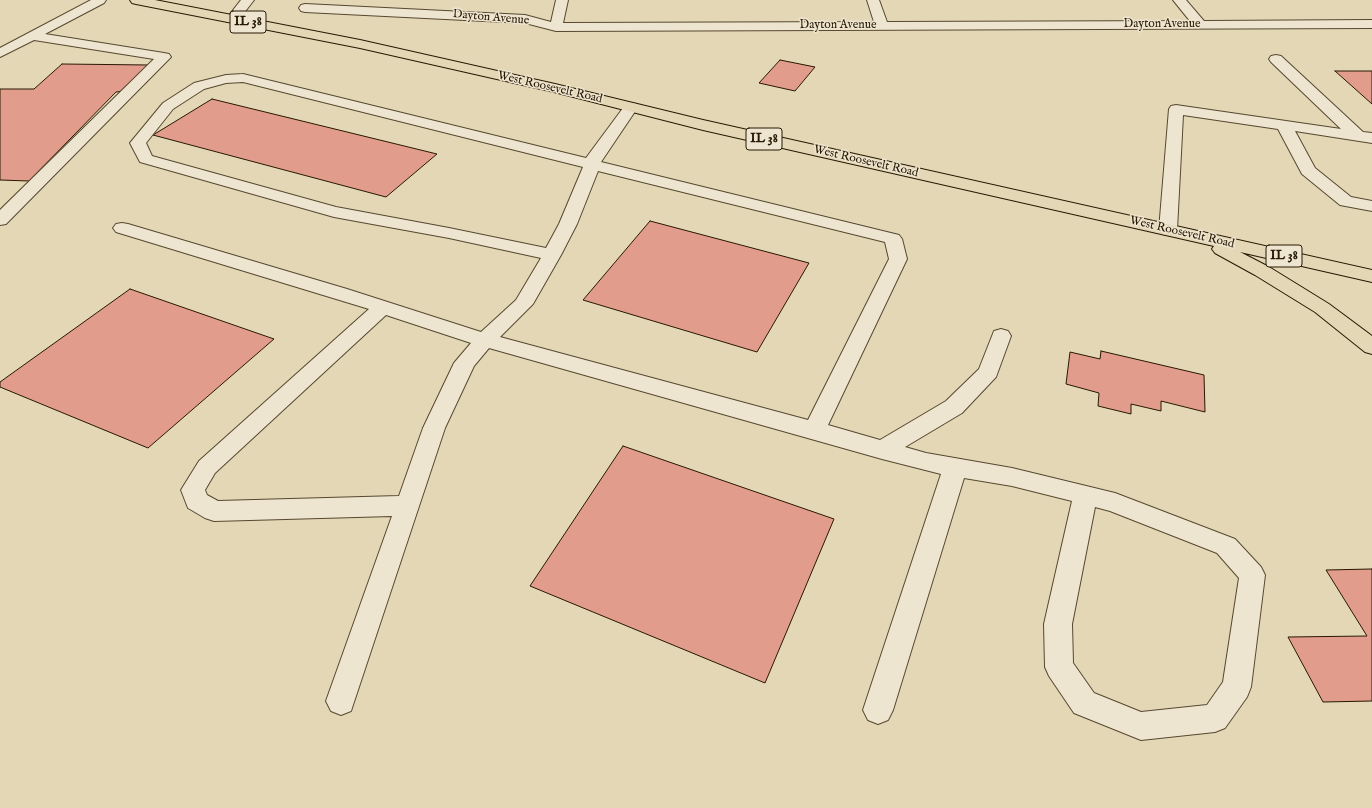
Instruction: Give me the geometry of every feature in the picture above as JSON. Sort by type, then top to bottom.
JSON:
[{"type":"main road","name":"West Roosevelt Road","points":[[136,0],[360,44],[555,88],[703,125],[1372,276]]},
{"type":"main road","name":"West Roosevelt Road","points":[[201,0],[244,4],[360,44]]},
{"type":"main road","points":[[1195,236],[1262,271],[1322,308],[1372,348]]},
{"type":"street","points":[[0,53],[100,0]]},
{"type":"street","points":[[556,27],[562,0]]},
{"type":"street","points":[[873,0],[882,26]]},
{"type":"street","points":[[1179,0],[1201,24]]},
{"type":"street","points":[[232,19],[244,4]]},
{"type":"street","name":"Dayton Avenue","points":[[305,8],[525,19],[556,27],[1372,24]]},
{"type":"street","points":[[0,220],[164,58],[32,36]]},
{"type":"street","points":[[1276,59],[1365,137]]},
{"type":"street","points":[[552,255],[449,233],[334,212],[163,165],[146,159],[138,143],[168,106],[199,86],[243,78],[893,239],[898,259],[814,430]]},
{"type":"street","points":[[341,701],[434,428],[465,363],[485,340],[523,304],[552,255],[568,224],[590,164],[631,107]]},
{"type":"street","points":[[1168,230],[1176,109],[1365,137]]},
{"type":"street","points":[[1283,124],[1308,171],[1346,201],[1372,206]]},
{"type":"street","points":[[122,228],[383,307],[485,340],[882,450],[926,462],[1012,477],[1085,495],[1115,503],[1226,546],[1252,575],[1237,687],[1215,718],[1142,726],[1084,703],[1059,667],[1058,624],[1085,495]]},
{"type":"street","points":[[383,307],[207,467],[193,490],[197,500],[214,511],[408,506]]},
{"type":"street","points":[[882,450],[954,407],[988,372],[1001,336]]},
{"type":"street","points":[[878,710],[955,467]]},
{"type":"building","points":[[780,60],[815,67],[795,91],[759,83]]},
{"type":"building","points":[[62,64],[149,65],[124,91],[116,92],[29,181],[0,180],[0,89],[34,89]]},
{"type":"building","points":[[1335,71],[1372,71],[1372,104]]},
{"type":"building","points":[[212,99],[437,154],[386,197],[153,135]]},
{"type":"building","points":[[650,221],[809,263],[757,352],[583,300]]},
{"type":"building","points":[[130,289],[274,339],[148,448],[0,387],[0,382]]},
{"type":"building","points":[[1101,351],[1204,375],[1205,412],[1161,401],[1161,411],[1131,404],[1131,414],[1098,406],[1099,393],[1066,384],[1070,352],[1100,359]]},
{"type":"building","points":[[623,446],[834,519],[765,683],[530,586]]},
{"type":"building","points":[[1372,569],[1372,701],[1323,702],[1288,637],[1367,636],[1326,570]]}]
